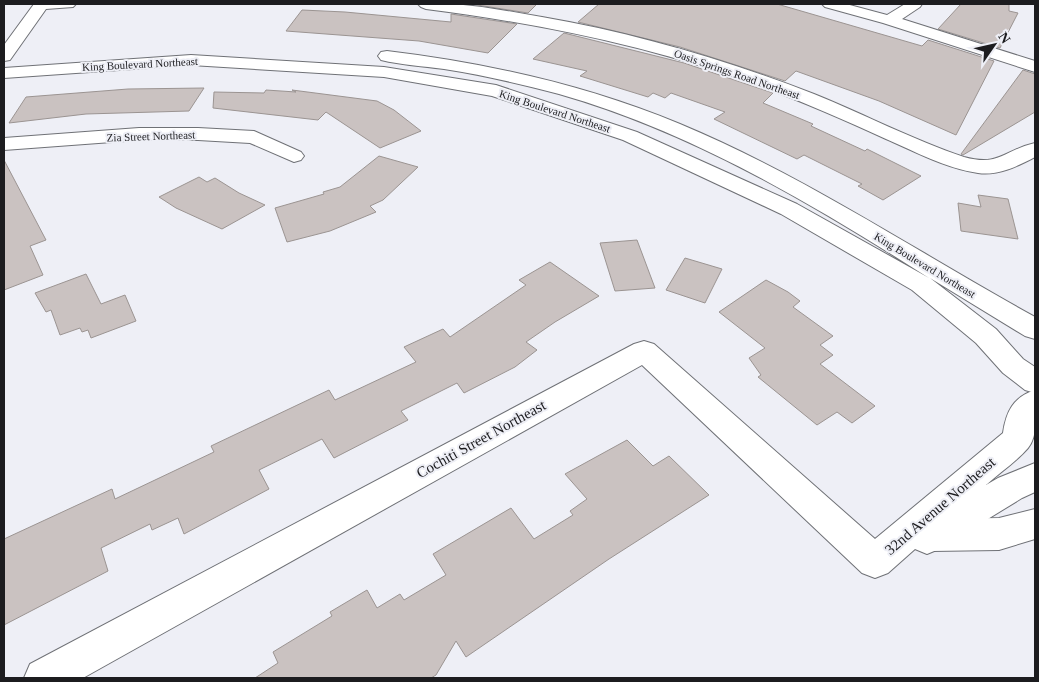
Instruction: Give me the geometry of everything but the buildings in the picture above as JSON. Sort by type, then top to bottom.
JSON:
[{"type":"street","points":[[4,67],[42,5],[68,4]]},
{"type":"street","name":"Oasis Springs Road Northeast","points":[[426,4],[551,15],[607,34],[680,54],[754,78],[828,106],[942,158],[980,167],[1008,163],[1035,149]]},
{"type":"street","points":[[830,4],[889,20],[1035,67]]},
{"type":"street","points":[[889,20],[915,4]]},
{"type":"street","name":"King Boulevard Northeast","points":[[4,67],[212,46],[304,48]]},
{"type":"street","name":"King Boulevard Northeast","points":[[332,50],[426,60],[526,80],[622,108],[720,149],[815,198],[1035,329]]},
{"type":"street","name":"King Boulevard Northeast","points":[[4,67],[191,60],[384,72],[496,92],[630,136],[788,209],[921,284],[986,336],[1013,366],[1035,382]]},
{"type":"street","name":"Zia Street Northeast","points":[[4,144],[139,134],[198,134],[254,137],[294,156]]},
{"type":"street","name":"Cochiti Street Northeast","points":[[44,678],[644,351],[875,561]]},
{"type":"street","name":"32nd Avenue Northeast","points":[[875,561],[1017,439],[1022,415],[1035,402]]},
{"type":"street","name":"32nd Avenue Northeast","points":[[875,561],[932,535],[1010,488],[1035,477]]},
{"type":"street","points":[[932,535],[999,534],[1035,524]]}]
